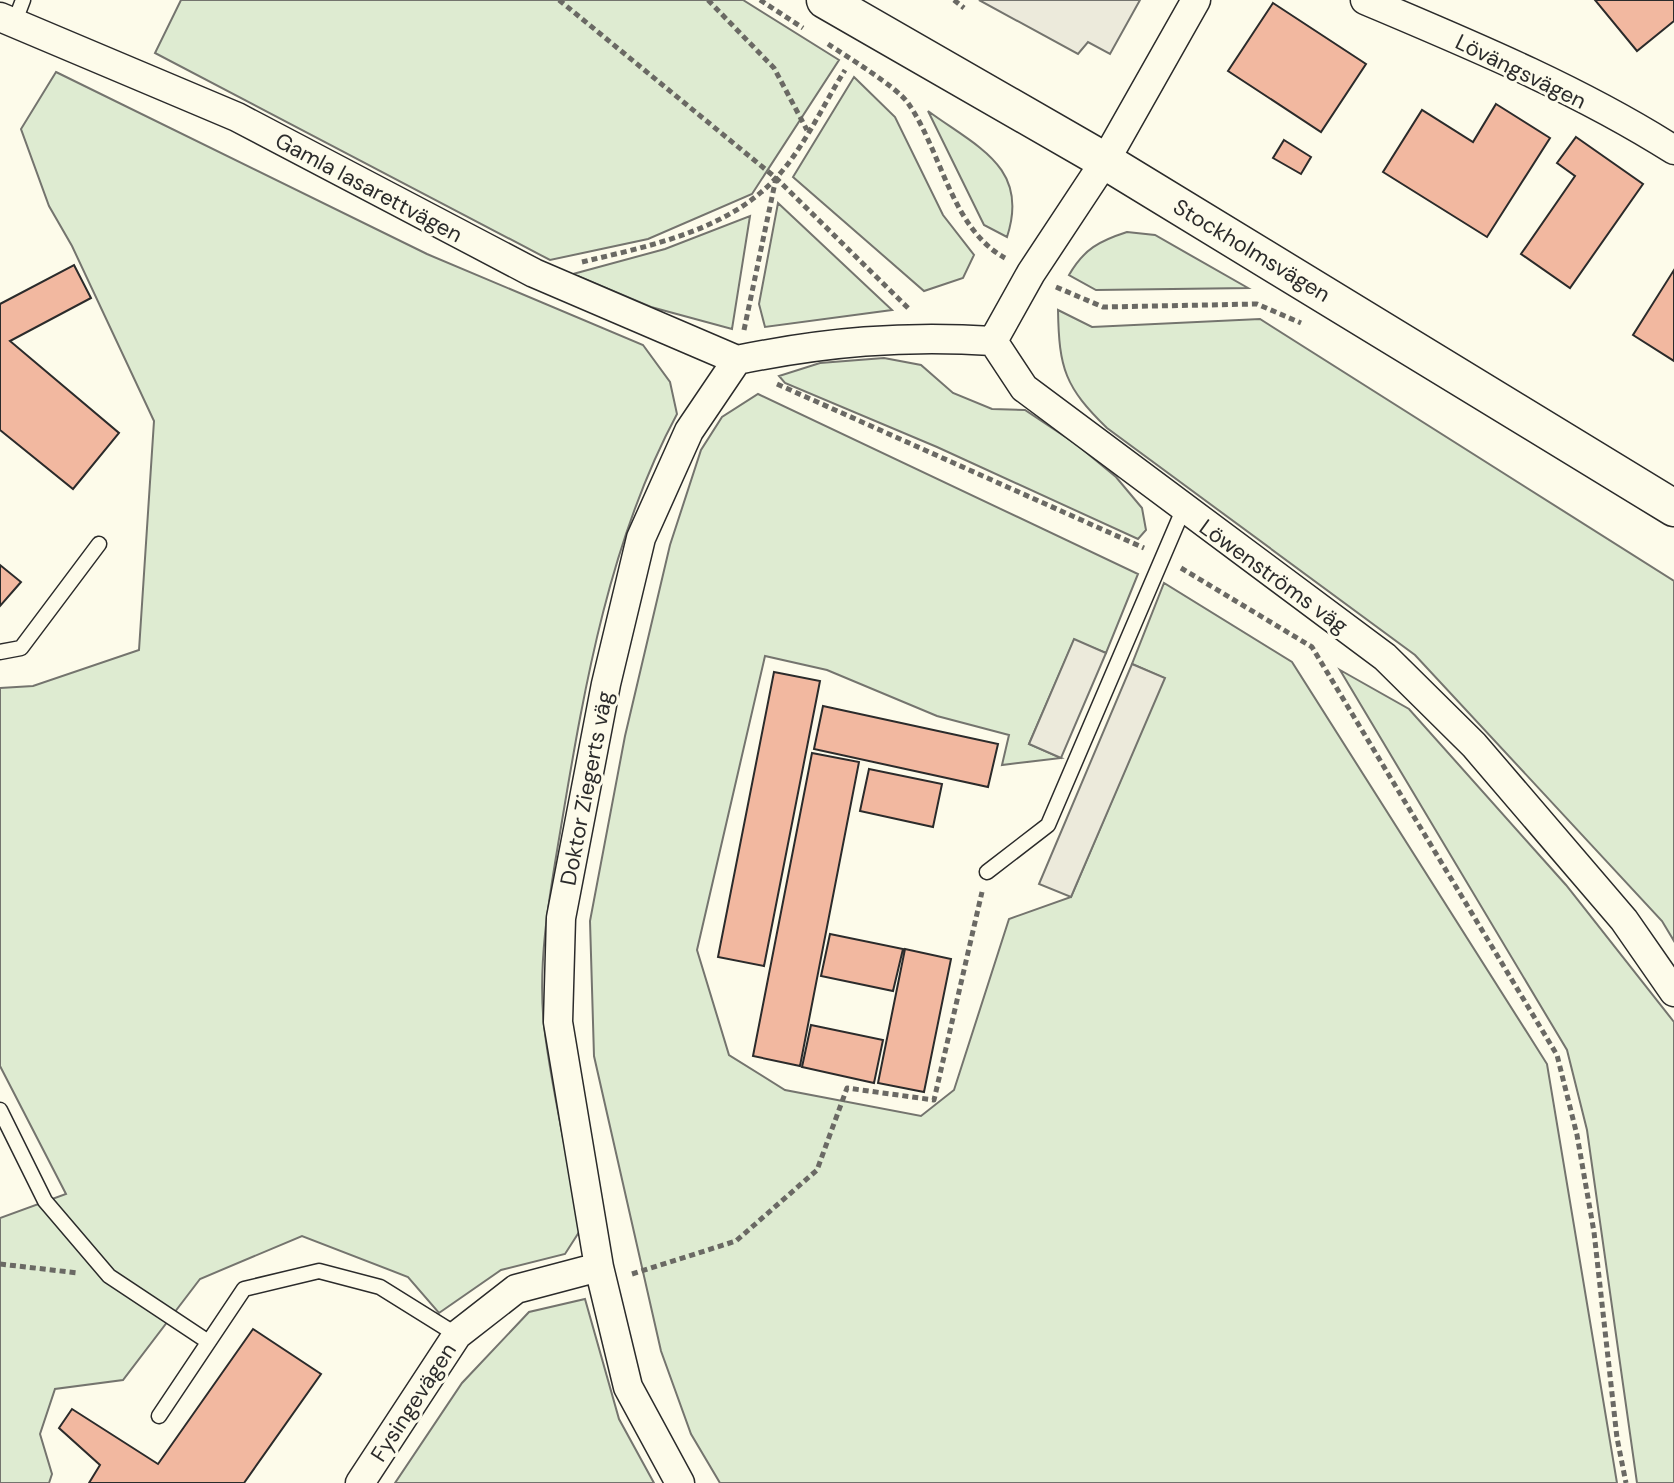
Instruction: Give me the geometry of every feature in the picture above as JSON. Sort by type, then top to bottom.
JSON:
[{"type":"street","name":"Stockholmsvägen","points":[[825,0],[1105,161],[1674,508]]},
{"type":"street","points":[[737,360],[815,343],[939,337],[993,341],[1031,273],[1105,161],[1196,0]]},
{"type":"street","name":"Lövängsvägen","points":[[1365,0],[1474,47],[1644,131],[1674,150]]},
{"type":"street","name":"Gamla lasarettvägen","points":[[13,13],[237,117],[534,273],[737,360]]},
{"type":"street","name":"Löwenströms väg","points":[[993,341],[1024,388],[1183,510],[1385,657],[1474,745],[1624,920],[1674,992]]},
{"type":"street","name":"Doktor Ziegerts väg","points":[[680,1483],[628,1387],[601,1275],[558,1022],[561,918],[606,684],[641,538],[689,431],[737,360]]},
{"type":"street","name":"Fysingevägen","points":[[360,1483],[457,1335],[516,1289],[601,1275]]},
{"type":"lane","points":[[987,872],[1048,825],[1183,510]]},
{"type":"lane","points":[[0,652],[21,648],[99,544]]},
{"type":"lane","points":[[0,1110],[45,1201],[109,1276],[207,1341]]},
{"type":"lane","points":[[159,1416],[244,1289],[319,1271],[380,1287],[457,1335]]},
{"type":"path","points":[[559,0],[776,178],[939,337]]},
{"type":"path","points":[[708,0],[774,68],[807,131]]},
{"type":"path","points":[[760,0],[807,31]]},
{"type":"path","points":[[954,0],[964,8]]},
{"type":"path","points":[[819,39],[907,101],[970,227],[987,248],[1073,296],[1103,307],[1257,304],[1309,327]]},
{"type":"path","points":[[534,273],[662,243],[734,213],[776,178],[845,70]]},
{"type":"path","points":[[776,178],[737,360],[758,376],[1161,556],[1312,647],[1557,1055],[1577,1135],[1594,1232],[1617,1438],[1626,1483]]},
{"type":"path","points":[[601,1275],[736,1241],[817,1170],[847,1088],[934,1100],[987,872]]},
{"type":"path","points":[[0,1264],[109,1276]]},
{"type":"green space","points":[[181,0],[743,0],[839,60],[752,194],[648,239],[550,260],[155,53]]},
{"type":"green space","points":[[56,72],[427,254],[643,345],[670,382],[677,414],[634,511],[603,613],[580,717],[546,923],[542,974],[544,1026],[581,1229],[565,1254],[501,1270],[439,1313],[408,1277],[302,1236],[200,1279],[123,1380],[55,1389],[40,1434],[52,1474],[49,1483],[0,1483],[0,1218],[66,1194],[0,1066],[0,688],[33,686],[139,650],[154,421],[72,246],[49,206],[21,129]]},
{"type":"green space","points":[[854,77],[895,117],[943,215],[974,255],[963,278],[924,291],[793,177]]},
{"type":"green space","points":[[928,111],[981,148],[1005,176],[1011,193],[1012,213],[1007,237],[984,225]]},
{"type":"green space","points":[[778,203],[892,310],[765,327],[759,304]]},
{"type":"green space","points":[[750,216],[732,329],[651,307],[573,274],[665,249]]},
{"type":"green space","points":[[1127,232],[1155,235],[1248,288],[1096,290],[1069,275],[1093,247]]},
{"type":"green space","points":[[1058,310],[1092,327],[1260,319],[1674,581],[1674,941],[1662,921],[1415,655],[1107,428],[1093,414],[1067,376],[1060,348]]},
{"type":"green space","points":[[884,358],[921,365],[953,393],[992,409],[1025,410],[1076,444],[1116,477],[1142,508],[1146,530],[1138,539],[937,447],[785,383],[779,376],[820,363]]},
{"type":"green space","points":[[758,394],[1138,574],[1106,653],[1074,640],[1029,744],[1061,758],[1002,765],[1009,735],[937,716],[827,670],[765,656],[697,950],[729,1055],[785,1090],[921,1116],[954,1090],[1009,919],[1071,897],[1164,678],[1132,664],[1164,583],[1292,662],[1547,1064],[1617,1483],[720,1483],[691,1434],[661,1351],[594,1056],[590,921],[625,736],[670,545],[701,450],[722,417]]},
{"type":"green space","points":[[1340,670],[1409,709],[1566,885],[1674,1022],[1674,1483],[1637,1483],[1587,1130],[1567,1050]]},
{"type":"green space","points":[[585,1299],[619,1419],[654,1483],[395,1483],[462,1383],[529,1312]]},
{"type":"shaded area","points":[[979,0],[1140,0],[1110,54],[1088,42],[1078,54]]},
{"type":"shaded area","points":[[1074,639],[1106,653],[1061,758],[1029,744]]},
{"type":"shaded area","points":[[1132,664],[1165,678],[1071,897],[1039,884]]},
{"type":"building","points":[[1595,0],[1674,0],[1674,21],[1637,51]]},
{"type":"building","points":[[1273,3],[1366,64],[1321,132],[1228,71]]},
{"type":"building","points":[[1496,104],[1550,138],[1487,237],[1383,172],[1422,110],[1473,142]]},
{"type":"building","points":[[1576,137],[1643,184],[1570,288],[1521,254],[1575,176],[1557,163]]},
{"type":"building","points":[[1284,140],[1311,157],[1301,174],[1273,158]]},
{"type":"building","points":[[74,265],[91,298],[10,341],[119,433],[73,489],[0,430],[0,304]]},
{"type":"building","points":[[1674,270],[1674,361],[1633,335]]},
{"type":"building","points":[[0,565],[21,582],[0,606]]},
{"type":"building","points":[[774,672],[820,681],[764,966],[718,957]]},
{"type":"building","points":[[823,706],[998,744],[988,787],[814,749]]},
{"type":"building","points":[[812,753],[859,762],[800,1066],[753,1056]]},
{"type":"building","points":[[869,769],[942,784],[933,827],[860,811]]},
{"type":"building","points":[[830,934],[903,949],[893,991],[821,976]]},
{"type":"building","points":[[905,949],[951,959],[924,1092],[878,1083]]},
{"type":"building","points":[[811,1025],[883,1040],[874,1083],[802,1067]]},
{"type":"building","points":[[253,1329],[321,1374],[244,1483],[89,1483],[100,1465],[59,1428],[72,1409],[158,1464]]}]
